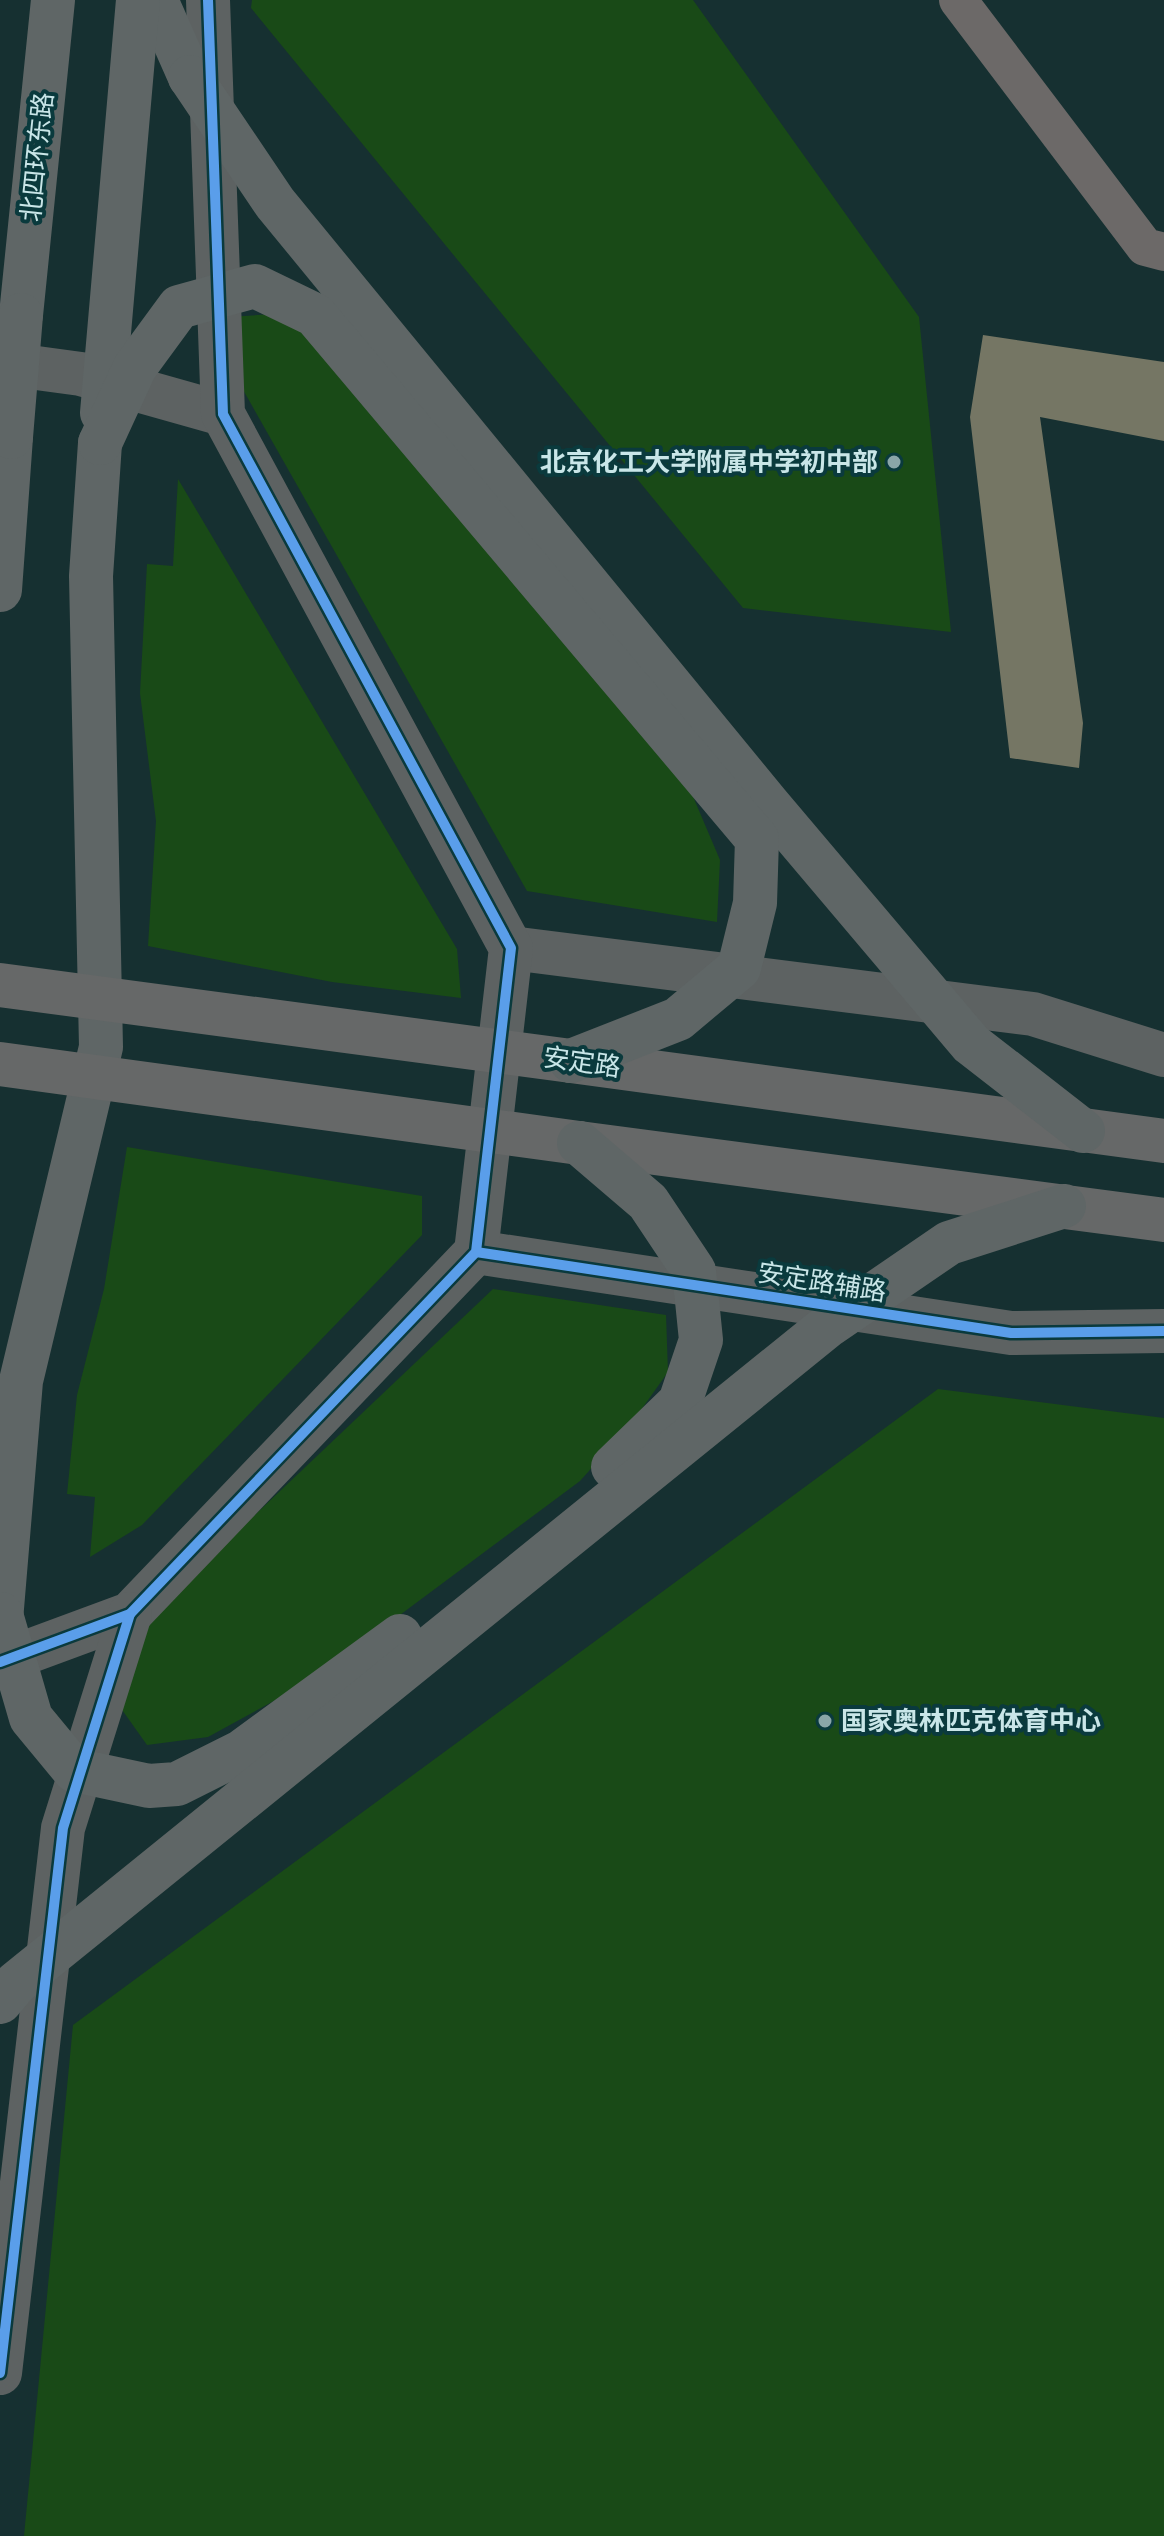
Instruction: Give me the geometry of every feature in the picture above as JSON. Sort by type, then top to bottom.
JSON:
[{"type":"highway","name":"北四环东路","points":[[0,590],[21,315],[53,0]]},
{"type":"highway","points":[[138,0],[91,576],[101,1047],[21,1381],[1,1623],[31,1718],[74,1770],[149,1786],[177,1784],[241,1752],[559,1520],[680,1402],[701,1340],[694,1271],[648,1202],[579,1143]]},
{"type":"highway","points":[[156,0],[190,77],[285,216],[768,804],[971,1044],[1083,1131]]},
{"type":"highway","points":[[100,443],[135,367],[179,307],[255,286],[315,315],[757,839],[755,903],[739,968],[678,1019],[571,1061]]},
{"type":"highway","points":[[0,2002],[28,1974],[829,1325],[949,1243],[1064,1206]]},
{"type":"main road","name":"安定路","points":[[0,985],[1164,1141]]},
{"type":"main road","points":[[0,1064],[1164,1220]]},
{"type":"street","points":[[0,1662],[130,1614],[476,1252],[511,948],[223,414],[208,0]]},
{"type":"street","points":[[958,0],[1145,247],[1164,252]]},
{"type":"street","points":[[0,363],[81,374],[223,414]]},
{"type":"street","points":[[511,948],[1033,1014],[1164,1055]]},
{"type":"street","name":"安定路辅路","points":[[476,1252],[1011,1333],[1164,1331]]},
{"type":"street","points":[[0,2373],[63,1828],[130,1614]]},
{"type":"green space","points":[[252,0],[693,0],[919,317],[951,632],[743,608],[251,8]]},
{"type":"green space","points":[[288,313],[683,773],[720,860],[717,922],[527,891],[229,365],[229,317]]},
{"type":"green space","points":[[178,479],[457,949],[461,998],[332,982],[148,946],[156,821],[140,693],[147,564],[173,566]]},
{"type":"green space","points":[[127,1147],[422,1196],[422,1235],[142,1525],[90,1557],[95,1497],[67,1494],[77,1395],[104,1289]]},
{"type":"green space","points":[[493,1289],[666,1315],[668,1372],[631,1424],[580,1481],[314,1679],[208,1737],[147,1745],[120,1707],[132,1646],[162,1603]]},
{"type":"green space","name":"国家奥林匹克体育中心","points":[[938,1389],[1164,1418],[1164,2536],[24,2536],[73,2025]]},
{"type":"building","points":[[983,335],[1164,362],[1164,441],[1040,417],[1083,723],[1079,768],[1010,758],[970,417]]},
{"type":"cycle path","points":[[0,1662],[130,1614],[476,1252],[511,948],[223,414],[208,0]]},
{"type":"cycle path","points":[[476,1252],[1011,1333],[1164,1331]]},
{"type":"cycle path","points":[[0,2373],[63,1828],[130,1614]]},
{"type":"place","name":"北京化工大学附属中学初中部","points":[[894,462]]},
{"type":"place","name":"国家奥林匹克体育中心","points":[[825,1721]]}]
